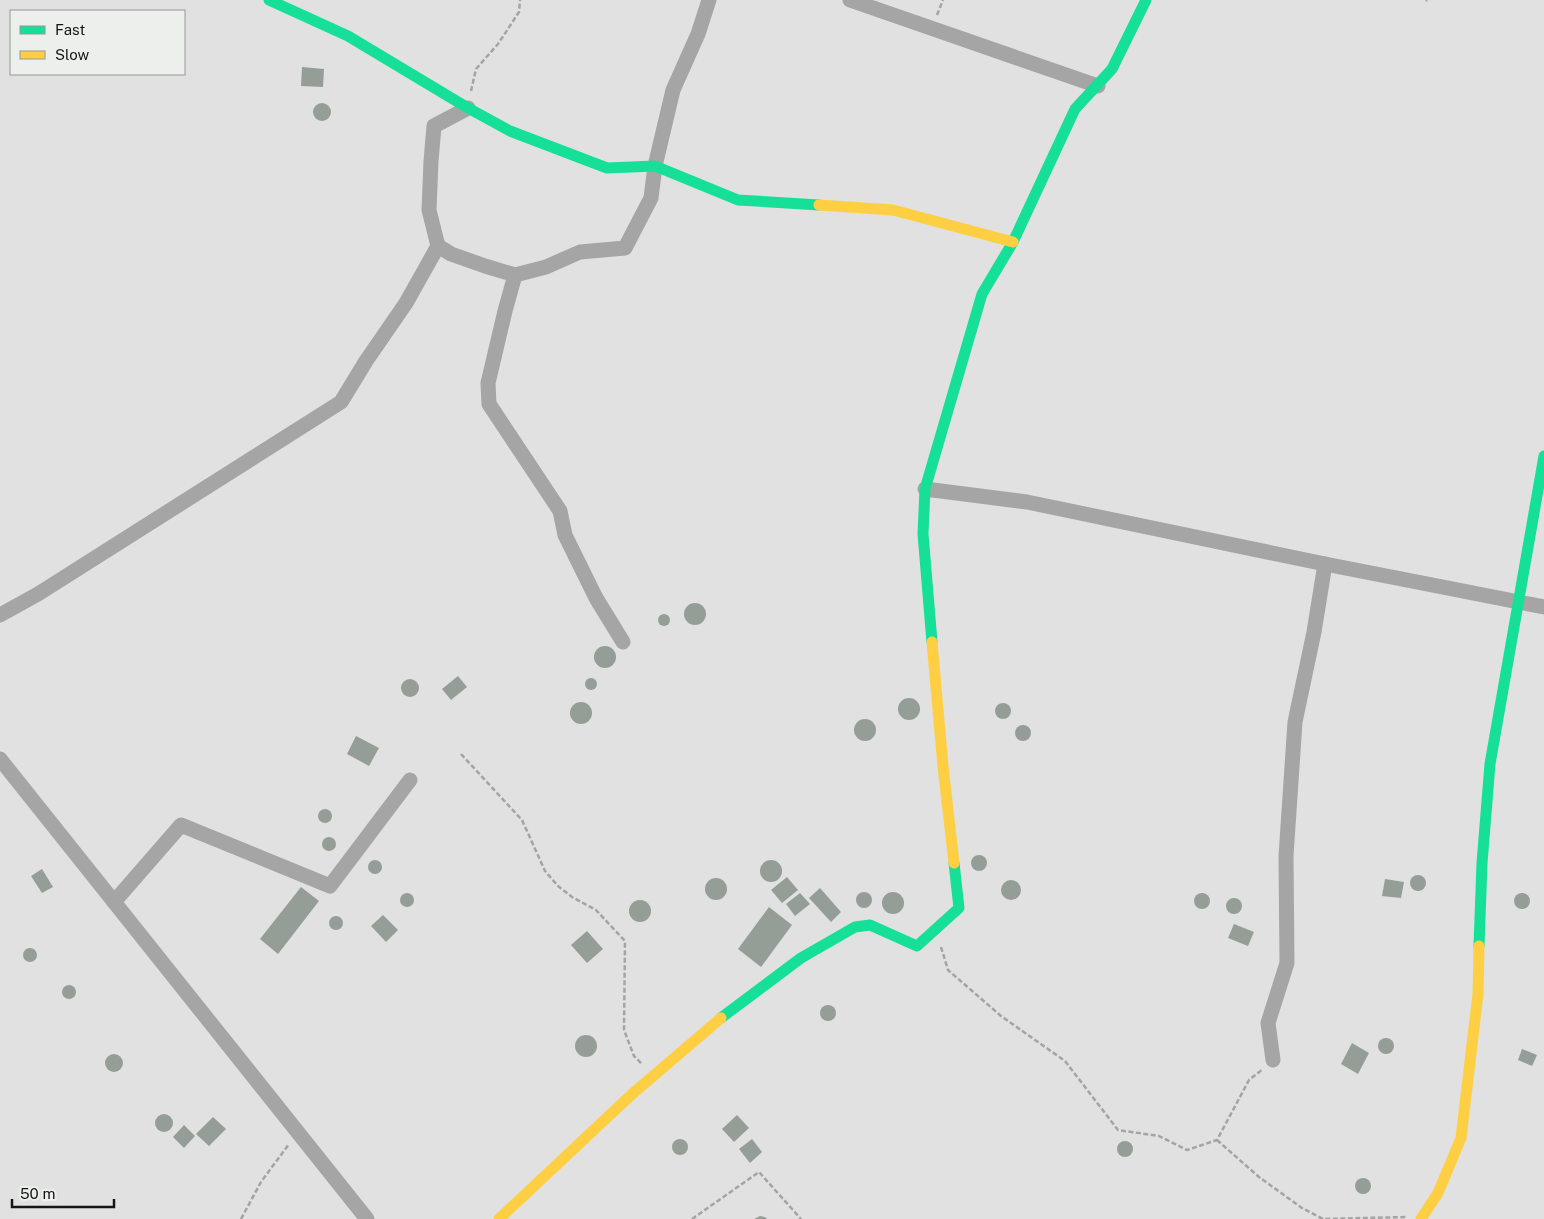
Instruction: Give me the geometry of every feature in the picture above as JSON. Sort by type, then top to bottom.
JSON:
[{"type":"street","points":[[269,0],[348,36],[510,131],[607,168],[655,166],[738,200],[893,210],[1012,242]]},
{"type":"street","points":[[438,246],[451,254],[515,275],[546,267],[580,252],[624,248],[651,198],[655,166],[673,90],[698,34],[710,0]]},
{"type":"street","points":[[850,0],[1098,86]]},
{"type":"street","points":[[500,1219],[654,1075],[728,1012],[801,958],[855,927],[870,925],[917,946],[959,908],[943,766],[923,534],[925,489],[982,294],[1012,242],[1075,110],[1112,69],[1146,0]]},
{"type":"street","points":[[0,615],[38,594],[341,402],[406,303],[438,246],[429,210],[434,126],[468,108]]},
{"type":"street","points":[[515,275],[488,383],[489,404],[560,511],[565,535],[596,598],[623,642]]},
{"type":"street","points":[[1421,1218],[1438,1193],[1461,1138],[1478,994],[1482,863],[1490,764],[1544,456]]},
{"type":"street","points":[[925,489],[1027,502],[1544,607]]},
{"type":"street","points":[[1273,1060],[1268,1023],[1287,963],[1286,856],[1295,722],[1314,632],[1325,564]]},
{"type":"street","points":[[0,759],[368,1219]]},
{"type":"street","points":[[114,902],[181,825],[330,886],[410,780]]},
{"type":"path","points":[[468,108],[476,69],[498,44],[519,12],[520,0]]},
{"type":"path","points":[[461,754],[522,820],[546,870],[558,886],[572,897],[596,910],[625,941],[624,1030],[634,1056],[654,1075]]},
{"type":"path","points":[[936,929],[948,970],[1001,1016],[1065,1061],[1118,1130],[1159,1136],[1187,1150],[1217,1140],[1250,1080],[1273,1060]]},
{"type":"path","points":[[241,1219],[261,1182],[298,1133]]},
{"type":"path","points":[[1217,1140],[1259,1177],[1302,1208],[1323,1218],[1421,1218]]},
{"type":"path","points":[[692,1219],[759,1172],[800,1219]]},
{"type":"building","points":[[302,67],[324,69],[323,87],[301,86]]},
{"type":"building","points":[[322,103],[328,106],[331,112],[328,118],[322,121],[316,118],[313,112],[316,106]]},
{"type":"building","points":[[695,603],[703,606],[706,614],[703,622],[695,625],[687,622],[684,614],[687,606]]},
{"type":"building","points":[[662,614],[666,614],[670,620],[666,626],[662,626],[658,622],[658,618]]},
{"type":"building","points":[[605,646],[613,649],[616,657],[613,665],[605,668],[597,665],[594,657],[597,649]]},
{"type":"building","points":[[458,676],[467,687],[451,700],[442,689]]},
{"type":"building","points":[[589,678],[593,678],[597,684],[593,690],[589,690],[585,686],[585,682]]},
{"type":"building","points":[[410,679],[416,682],[419,688],[416,694],[410,697],[404,694],[401,688],[404,682]]},
{"type":"building","points":[[909,698],[917,701],[920,709],[917,717],[909,720],[901,717],[898,709],[901,701]]},
{"type":"building","points":[[581,702],[589,705],[592,713],[589,721],[581,724],[573,721],[570,713],[573,705]]},
{"type":"building","points":[[1003,703],[1009,705],[1011,711],[1009,717],[1003,719],[997,717],[995,711],[997,705]]},
{"type":"building","points":[[865,719],[873,722],[876,730],[873,738],[865,741],[857,738],[854,730],[857,722]]},
{"type":"building","points":[[1023,725],[1029,727],[1031,733],[1029,739],[1023,741],[1017,739],[1015,733],[1017,727]]},
{"type":"building","points":[[356,736],[379,748],[369,766],[347,754]]},
{"type":"building","points":[[322,809],[328,809],[332,816],[328,823],[322,823],[318,819],[318,813]]},
{"type":"building","points":[[326,837],[332,837],[336,844],[332,851],[326,851],[322,847],[322,841]]},
{"type":"building","points":[[979,855],[985,857],[987,863],[985,869],[979,871],[973,869],[971,863],[973,857]]},
{"type":"building","points":[[372,860],[378,860],[382,867],[378,874],[372,874],[368,870],[368,864]]},
{"type":"building","points":[[771,860],[779,863],[782,871],[779,879],[771,882],[763,879],[760,871],[763,863]]},
{"type":"building","points":[[42,869],[53,887],[42,893],[31,876]]},
{"type":"building","points":[[1418,875],[1424,877],[1426,883],[1424,889],[1418,891],[1412,889],[1410,883],[1412,877]]},
{"type":"building","points":[[787,877],[798,890],[782,903],[771,890]]},
{"type":"building","points":[[716,878],[724,881],[727,889],[724,897],[716,900],[708,897],[705,889],[708,881]]},
{"type":"building","points":[[1385,879],[1404,882],[1401,898],[1382,896]]},
{"type":"building","points":[[1007,880],[1015,880],[1021,886],[1021,894],[1015,900],[1007,900],[1001,894],[1001,886]]},
{"type":"building","points":[[301,887],[319,901],[278,954],[260,939]]},
{"type":"building","points":[[820,888],[841,912],[831,922],[809,898]]},
{"type":"building","points":[[864,892],[870,894],[872,900],[870,906],[864,908],[858,906],[856,900],[858,894]]},
{"type":"building","points":[[893,892],[901,895],[904,903],[901,911],[893,914],[885,911],[882,903],[885,895]]},
{"type":"building","points":[[404,893],[410,893],[414,900],[410,907],[404,907],[400,903],[400,897]]},
{"type":"building","points":[[800,893],[810,904],[795,916],[786,904]]},
{"type":"building","points":[[1202,893],[1208,895],[1210,901],[1208,907],[1202,909],[1196,907],[1194,901],[1196,895]]},
{"type":"building","points":[[1522,893],[1528,895],[1530,901],[1528,907],[1522,909],[1516,907],[1514,901],[1516,895]]},
{"type":"building","points":[[1234,898],[1240,900],[1242,906],[1240,912],[1234,914],[1228,912],[1226,906],[1228,900]]},
{"type":"building","points":[[640,900],[648,903],[651,911],[648,919],[640,922],[632,919],[629,911],[632,903]]},
{"type":"building","points":[[769,907],[792,925],[761,967],[738,949]]},
{"type":"building","points":[[383,915],[398,930],[386,942],[371,926]]},
{"type":"building","points":[[333,916],[339,916],[343,923],[339,930],[333,930],[329,926],[329,920]]},
{"type":"building","points":[[1234,924],[1254,932],[1248,946],[1228,938]]},
{"type":"building","points":[[587,931],[603,949],[587,963],[571,945]]},
{"type":"building","points":[[27,948],[33,948],[37,955],[33,962],[27,962],[23,958],[23,952]]},
{"type":"building","points":[[66,985],[72,985],[76,992],[72,999],[66,999],[62,995],[62,989]]},
{"type":"building","points":[[828,1005],[834,1007],[836,1013],[834,1019],[828,1021],[822,1019],[820,1013],[822,1007]]},
{"type":"building","points":[[586,1035],[594,1038],[597,1046],[594,1054],[586,1057],[578,1054],[575,1046],[578,1038]]},
{"type":"building","points":[[1386,1038],[1392,1040],[1394,1046],[1392,1052],[1386,1054],[1380,1052],[1378,1046],[1380,1040]]},
{"type":"building","points":[[1352,1043],[1369,1053],[1358,1074],[1341,1064]]},
{"type":"building","points":[[1522,1049],[1537,1055],[1532,1066],[1518,1060]]},
{"type":"building","points":[[114,1054],[120,1057],[123,1063],[120,1069],[114,1072],[108,1069],[105,1063],[108,1057]]},
{"type":"building","points":[[164,1114],[170,1117],[173,1123],[170,1129],[164,1132],[158,1129],[155,1123],[158,1117]]},
{"type":"building","points":[[737,1115],[749,1128],[734,1142],[722,1129]]},
{"type":"building","points":[[213,1117],[226,1129],[209,1146],[196,1134]]},
{"type":"building","points":[[184,1125],[195,1136],[184,1148],[173,1137]]},
{"type":"building","points":[[680,1139],[686,1141],[688,1147],[686,1153],[680,1155],[674,1153],[672,1147],[674,1141]]},
{"type":"building","points":[[752,1139],[762,1152],[750,1163],[739,1149]]},
{"type":"building","points":[[1125,1141],[1131,1143],[1133,1149],[1131,1155],[1125,1157],[1119,1155],[1117,1149],[1119,1143]]},
{"type":"building","points":[[1363,1178],[1369,1180],[1371,1186],[1369,1192],[1363,1194],[1357,1192],[1355,1186],[1357,1180]]},
{"type":"building","points":[[760,1216],[765,1217],[767,1219],[754,1219]]},
{"type":"traffic: fast","points":[[269,0],[348,36],[510,131],[607,168],[655,166],[738,200],[819,205]]},
{"type":"traffic: fast","points":[[932,642],[923,534],[925,489],[982,294],[1013,242],[1075,109],[1112,69],[1146,0]]},
{"type":"traffic: fast","points":[[1479,946],[1482,863],[1490,764],[1544,456]]},
{"type":"traffic: fast","points":[[721,1018],[801,958],[855,927],[870,925],[917,946],[959,908],[954,863]]},
{"type":"traffic: slow","points":[[819,205],[893,210],[1013,242]]},
{"type":"traffic: slow","points":[[932,642],[954,863]]},
{"type":"traffic: slow","points":[[1421,1219],[1438,1193],[1461,1138],[1478,994],[1479,946]]},
{"type":"traffic: slow","points":[[499,1219],[631,1095],[721,1018]]}]
